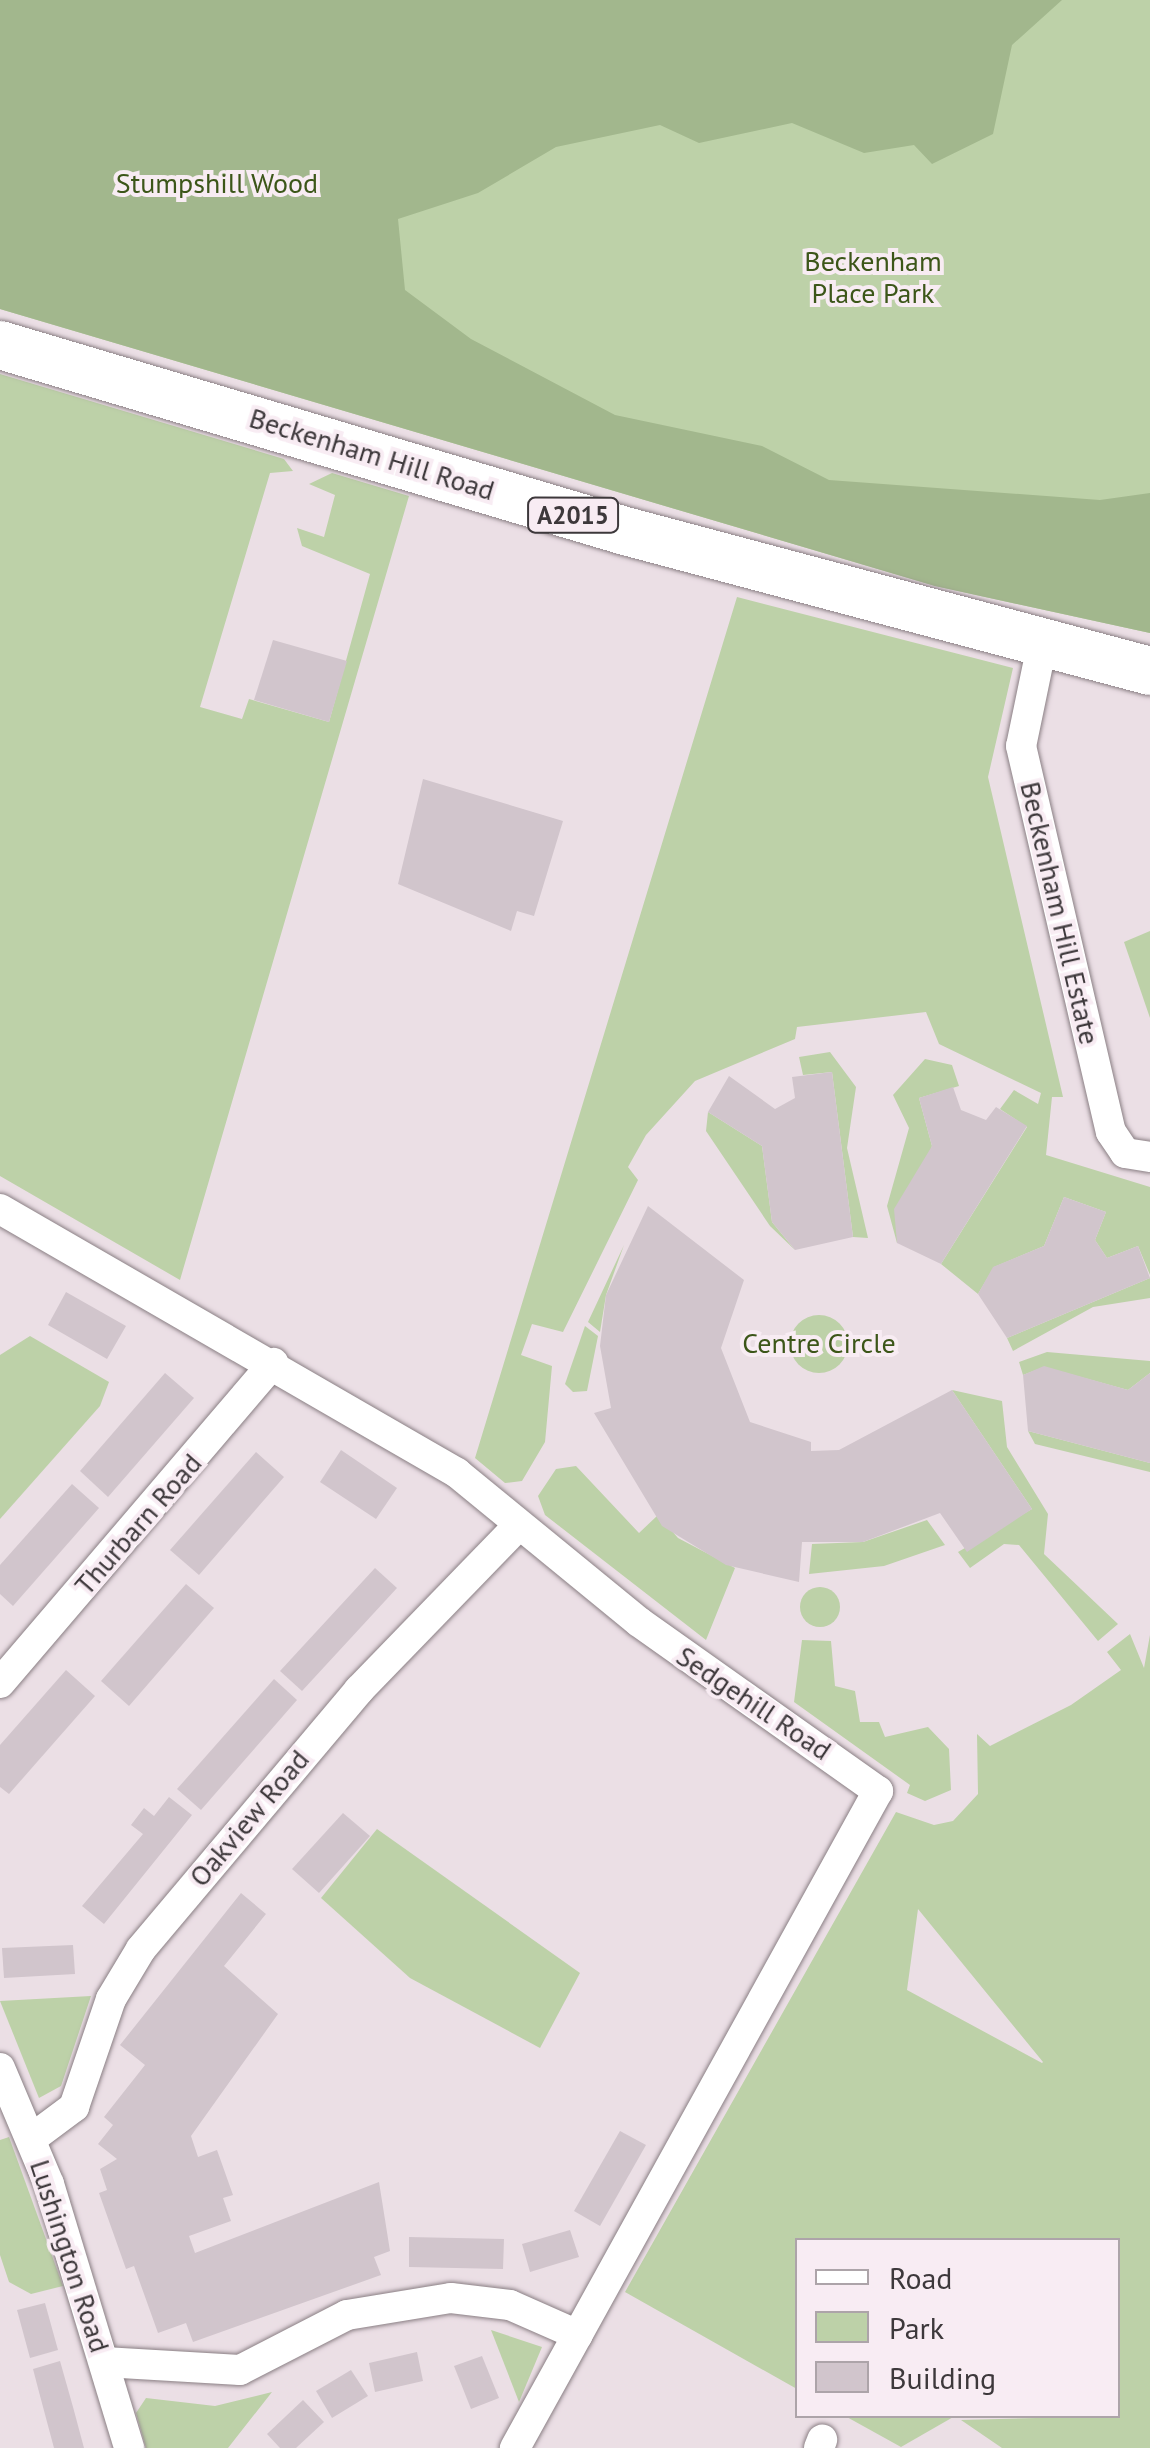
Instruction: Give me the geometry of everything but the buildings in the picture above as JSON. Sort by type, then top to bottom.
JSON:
[{"type":"main road","name":"Beckenham Hill Road","points":[[0,345],[1042,645],[1150,671]]},
{"type":"street","name":"Beckenham Hill Estate","points":[[1042,645],[1021,746],[1111,1132],[1125,1153],[1150,1157]]},
{"type":"street","name":"Sedgehill Road","points":[[0,1208],[273,1363],[456,1473],[518,1526],[878,1791],[516,2448]]},
{"type":"street","name":"Thurbarn Road","points":[[0,1683],[273,1363]]},
{"type":"street","name":"Oakview Road","points":[[32,2139],[74,2106],[111,1999],[141,1949],[359,1690],[518,1526]]},
{"type":"street","name":"Lushington Road","points":[[0,2068],[32,2139],[129,2448]]},
{"type":"street","points":[[104,2362],[240,2370],[347,2314],[450,2298],[510,2305],[578,2335]]},
{"type":"green space","name":"Beckenham Place Park","points":[[0,0],[1150,0],[1150,633],[935,586],[0,309]]},
{"type":"green space","name":"Stumpshill Wood","points":[[0,0],[1062,0],[1012,45],[993,134],[932,164],[914,145],[864,153],[792,123],[699,143],[660,125],[556,147],[478,193],[398,219],[405,290],[471,339],[615,415],[762,446],[829,480],[1100,500],[1150,493],[1150,633],[935,586],[0,309]]},
{"type":"green space","points":[[0,374],[284,459],[293,471],[270,473],[200,707],[242,719],[249,699],[329,722],[370,574],[302,546],[297,528],[324,537],[335,495],[309,484],[332,473],[409,496],[180,1280],[0,1176]]},
{"type":"green space","points":[[737,597],[1013,668],[988,777],[1063,1097],[1052,1097],[1046,1155],[1150,1187],[1150,1275],[1138,1246],[1107,1258],[1095,1240],[1106,1212],[1064,1197],[1044,1246],[994,1267],[978,1294],[941,1264],[1027,1127],[1000,1109],[1014,1090],[1038,1104],[1041,1093],[939,1044],[926,1012],[797,1027],[795,1039],[695,1081],[646,1135],[628,1167],[638,1180],[563,1332],[532,1324],[521,1355],[552,1366],[545,1442],[522,1481],[505,1483],[475,1458]]},
{"type":"green space","points":[[1150,931],[1150,1018],[1124,942]]},
{"type":"green space","points":[[830,1052],[856,1087],[847,1148],[868,1238],[853,1237],[832,1072],[803,1075],[799,1057]]},
{"type":"green space","points":[[925,1059],[952,1065],[959,1086],[919,1098],[932,1146],[897,1243],[887,1206],[909,1128],[893,1095]]},
{"type":"green space","points":[[708,1112],[762,1146],[772,1222],[795,1250],[770,1226],[706,1131]]},
{"type":"green space","points":[[624,1245],[606,1295],[600,1332],[588,1322]]},
{"type":"green space","points":[[1150,1278],[1150,1298],[1093,1307],[1013,1351],[1007,1338]]},
{"type":"green space","name":"Centre Circle","points":[[819,1315],[840,1323],[848,1344],[840,1365],[819,1373],[798,1365],[790,1344],[798,1323]]},
{"type":"green space","points":[[585,1326],[598,1336],[587,1391],[573,1392],[565,1384]]},
{"type":"green space","points":[[30,1336],[109,1382],[100,1406],[0,1519],[0,1355]]},
{"type":"green space","points":[[1047,1352],[1150,1361],[1150,1373],[1128,1390],[1044,1367],[1023,1375],[1019,1362]]},
{"type":"green space","points":[[952,1390],[1002,1401],[1007,1447],[1048,1514],[1044,1554],[1118,1624],[1098,1641],[1019,1545],[1004,1544],[970,1568],[958,1552],[1032,1509]]},
{"type":"green space","points":[[1028,1431],[1150,1463],[1150,1472],[1035,1444]]},
{"type":"green space","points":[[576,1466],[639,1533],[658,1515],[678,1538],[735,1568],[706,1640],[545,1515],[538,1496],[556,1469]]},
{"type":"green space","points":[[927,1520],[945,1545],[884,1566],[809,1574],[812,1544],[863,1542]]},
{"type":"green space","points":[[820,1587],[834,1593],[840,1607],[834,1621],[820,1627],[806,1621],[800,1607],[806,1593]]},
{"type":"green space","points":[[1130,1634],[1144,1668],[1150,1635],[1150,2448],[1002,2448],[961,2420],[1120,2418],[1120,2238],[795,2238],[795,2388],[625,2292],[896,1812],[934,1825],[953,1821],[978,1794],[977,1734],[990,1746],[1071,1705],[1121,1670],[1107,1652]],"holes":[[[918,1909],[1043,2062],[907,1990]]]},
{"type":"green space","points":[[802,1640],[831,1641],[835,1686],[855,1691],[860,1722],[879,1722],[885,1737],[928,1727],[949,1749],[951,1790],[925,1801],[907,1793],[910,1785],[794,1702]]},
{"type":"green space","points":[[377,1829],[580,1973],[540,2048],[410,1978],[321,1898]]},
{"type":"green space","points":[[91,1996],[61,2086],[39,2098],[0,2001]]},
{"type":"green space","points":[[9,2137],[63,2286],[31,2294],[9,2282],[0,2255],[0,2140]]},
{"type":"green space","points":[[491,2330],[542,2347],[519,2402]]},
{"type":"green space","points":[[272,2392],[228,2448],[146,2448],[136,2413],[146,2398],[215,2406]]},
{"type":"green space","points":[[849,2418],[952,2418],[901,2447]]}]
